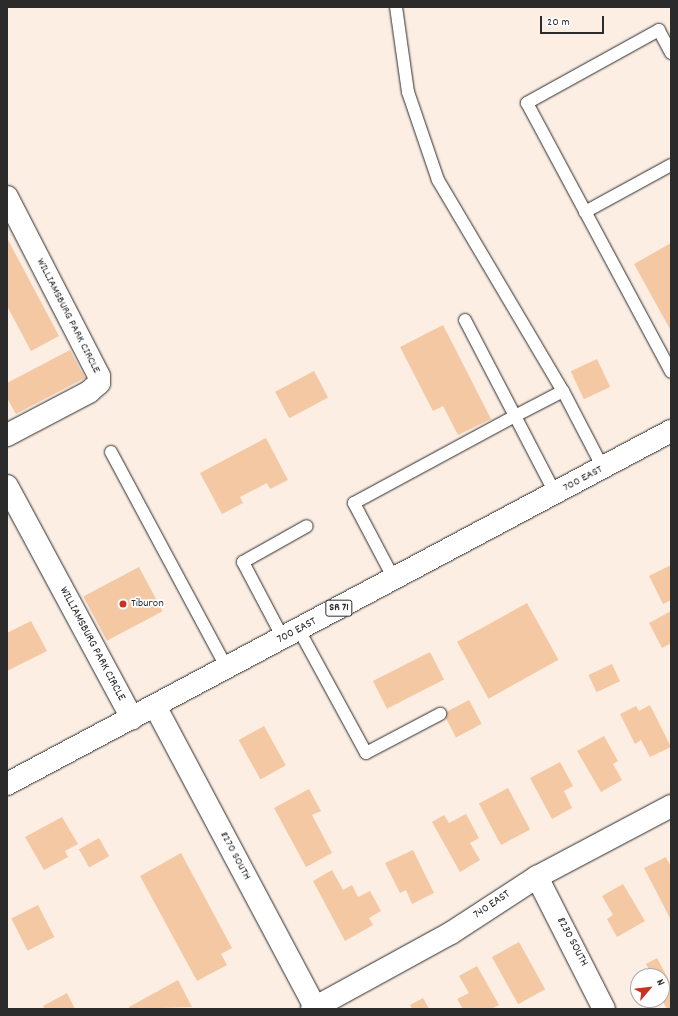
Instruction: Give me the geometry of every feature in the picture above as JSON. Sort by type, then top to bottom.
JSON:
[{"type":"street","name":"WILLIAMSBURG PARK CIRCLE","points":[[7,198],[99,376],[99,383],[89,392],[7,435]]},
{"type":"street","name":"700 EAST","points":[[7,784],[671,432]]},
{"type":"street","name":"WILLIAMSBURG PARK CIRCLE","points":[[7,486],[132,718]]},
{"type":"street","name":"8270 SOUTH","points":[[155,706],[314,1008]]},
{"type":"street","name":"740 EAST","points":[[314,1008],[451,933],[537,877],[671,806]]},
{"type":"street","name":"8230 SOUTH","points":[[537,877],[604,1009]]},
{"type":"lane","points":[[396,7],[408,92],[438,180],[563,391],[603,468]]},
{"type":"lane","points":[[671,53],[659,30],[527,103],[671,372]]},
{"type":"lane","points":[[585,212],[671,165]]},
{"type":"lane","points":[[465,320],[555,493]]},
{"type":"lane","points":[[394,579],[354,503],[563,391]]},
{"type":"lane","points":[[111,452],[227,668]]},
{"type":"lane","points":[[307,526],[243,562],[291,634],[366,753],[440,714]]},
{"type":"building","points":[[7,238],[59,336],[31,351],[7,306]]},
{"type":"building","points":[[671,243],[671,331],[634,264]]},
{"type":"building","points":[[443,325],[491,419],[458,435],[443,406],[433,411],[400,347]]},
{"type":"building","points":[[70,350],[85,378],[16,414],[7,398],[7,383]]},
{"type":"building","points":[[597,359],[610,387],[584,399],[571,371]]},
{"type":"building","points":[[314,371],[328,397],[289,418],[275,392]]},
{"type":"building","points":[[266,438],[288,480],[270,489],[267,483],[240,497],[243,503],[222,514],[200,473]]},
{"type":"building","points":[[671,565],[671,600],[663,604],[649,576]]},
{"type":"building","name":"Tiburon","points":[[139,567],[162,611],[107,641],[83,597]]},
{"type":"building","points":[[527,603],[559,660],[489,699],[457,642]]},
{"type":"building","points":[[671,611],[671,643],[662,648],[649,623]]},
{"type":"building","points":[[31,621],[47,651],[7,671],[7,633]]},
{"type":"building","points":[[430,652],[444,680],[387,709],[373,681]]},
{"type":"building","points":[[612,664],[620,681],[596,692],[588,675]]},
{"type":"building","points":[[469,700],[482,724],[456,737],[443,714]]},
{"type":"building","points":[[650,705],[671,747],[650,757],[641,740],[635,744],[620,714],[636,706],[639,711]]},
{"type":"building","points":[[264,726],[286,765],[260,779],[239,740]]},
{"type":"building","points":[[604,736],[618,761],[613,764],[622,780],[601,792],[577,751]]},
{"type":"building","points":[[560,762],[573,786],[564,791],[572,808],[552,819],[530,778]]},
{"type":"building","points":[[508,788],[530,829],[501,845],[479,803]]},
{"type":"building","points":[[309,789],[321,811],[312,815],[332,853],[306,867],[274,808]]},
{"type":"building","points":[[466,814],[479,838],[470,843],[480,860],[460,872],[432,822],[444,815],[449,823]]},
{"type":"building","points":[[62,817],[78,844],[65,851],[68,857],[44,870],[25,837]]},
{"type":"building","points":[[99,838],[109,856],[89,868],[79,849]]},
{"type":"building","points":[[413,850],[434,893],[412,904],[406,890],[400,893],[385,863]]},
{"type":"building","points":[[181,853],[232,948],[221,954],[227,965],[197,981],[140,876]]},
{"type":"building","points":[[666,857],[671,867],[671,920],[644,868]]},
{"type":"building","points":[[332,870],[343,890],[352,885],[358,897],[370,891],[381,911],[369,918],[373,925],[345,941],[313,881]]},
{"type":"building","points":[[623,884],[645,921],[617,937],[607,919],[613,915],[602,896]]},
{"type":"building","points":[[38,905],[54,937],[28,951],[11,919]]},
{"type":"building","points":[[519,942],[545,989],[518,1004],[492,957]]},
{"type":"building","points":[[657,958],[662,968],[648,968],[646,964]]},
{"type":"building","points":[[477,966],[499,1005],[491,1009],[463,1009],[457,999],[469,993],[459,976]]},
{"type":"building","points":[[178,980],[192,1007],[130,1009],[129,1007]]},
{"type":"building","points":[[670,982],[671,1009],[667,1009],[670,1008]]},
{"type":"building","points":[[67,993],[75,1009],[45,1009],[43,1006]]},
{"type":"building","points":[[423,998],[429,1009],[412,1009],[410,1005]]},
{"type":"place","name":"Tiburon","points":[[123,604]]}]
